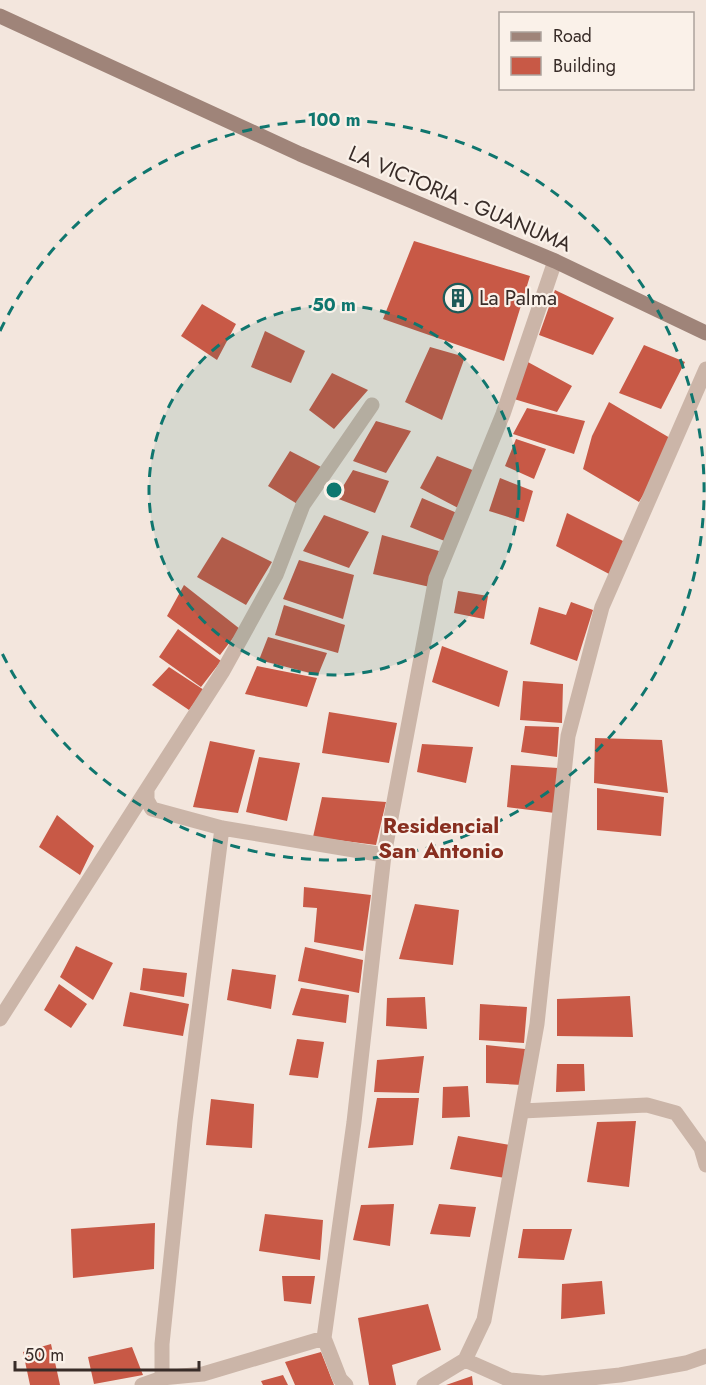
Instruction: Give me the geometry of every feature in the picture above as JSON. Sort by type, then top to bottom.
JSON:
[{"type":"main road","name":"LA VICTORIA - GUANUMA","points":[[0,16],[300,154],[555,261],[706,333]]},
{"type":"street","points":[[346,1385],[340,1379],[324,1338],[354,1122],[384,855],[436,578],[502,414],[555,261]]},
{"type":"street","points":[[424,1385],[465,1360],[484,1320],[537,1024],[568,736],[602,607],[706,369]]},
{"type":"street","points":[[0,1019],[223,671],[271,585],[303,505],[372,405]]},
{"type":"street","points":[[147,789],[147,800],[152,809],[222,828],[384,855]]},
{"type":"street","points":[[162,1378],[162,1344],[185,1121],[222,828]]},
{"type":"street","points":[[522,1111],[647,1105],[676,1113],[701,1148],[706,1164]]},
{"type":"street","points":[[142,1385],[162,1378],[204,1374],[324,1338]]},
{"type":"street","points":[[465,1360],[510,1380],[543,1383],[620,1375],[686,1363],[706,1356]]},
{"type":"building","name":"La Palma","points":[[414,241],[530,276],[504,361],[383,319]]},
{"type":"building","points":[[555,290],[614,318],[593,355],[539,335]]},
{"type":"building","points":[[202,304],[236,324],[217,360],[181,336]]},
{"type":"building","points":[[265,331],[305,351],[291,383],[251,367]]},
{"type":"building","points":[[644,345],[685,362],[661,409],[619,393]]},
{"type":"building","points":[[430,347],[465,357],[442,420],[405,402]]},
{"type":"building","points":[[526,361],[572,386],[557,412],[514,399]]},
{"type":"building","points":[[332,373],[368,390],[334,429],[309,410]]},
{"type":"building","points":[[609,402],[670,438],[659,469],[639,502],[583,469],[592,436]]},
{"type":"building","points":[[527,408],[585,421],[574,454],[513,434]]},
{"type":"building","points":[[376,421],[411,431],[386,473],[353,461]]},
{"type":"building","points":[[516,439],[546,449],[534,479],[505,466]]},
{"type":"building","points":[[290,451],[325,469],[299,505],[268,486]]},
{"type":"building","points":[[437,456],[475,471],[460,509],[420,488]]},
{"type":"building","points":[[353,470],[389,481],[375,513],[336,498]]},
{"type":"building","points":[[500,478],[533,491],[524,522],[489,511]]},
{"type":"building","points":[[422,498],[457,513],[447,542],[410,527]]},
{"type":"building","points":[[567,513],[625,542],[611,575],[556,546]]},
{"type":"building","points":[[324,515],[369,532],[349,568],[303,551]]},
{"type":"building","points":[[382,535],[439,551],[430,587],[373,574]]},
{"type":"building","points":[[222,537],[272,562],[246,605],[197,577]]},
{"type":"building","points":[[299,560],[354,575],[343,619],[283,599]]},
{"type":"building","points":[[184,585],[240,629],[220,655],[167,616]]},
{"type":"building","points":[[458,591],[488,596],[484,619],[454,613]]},
{"type":"building","points":[[571,602],[593,610],[577,661],[530,644],[539,607],[566,615]]},
{"type":"building","points":[[284,605],[345,625],[338,653],[275,635]]},
{"type":"building","points":[[178,629],[221,661],[201,687],[159,657]]},
{"type":"building","points":[[268,637],[327,653],[318,675],[259,660]]},
{"type":"building","points":[[442,646],[508,671],[499,707],[432,682]]},
{"type":"building","points":[[257,666],[317,678],[307,707],[245,694]]},
{"type":"building","points":[[169,667],[204,690],[189,710],[152,685]]},
{"type":"building","points":[[523,681],[563,684],[562,723],[520,720]]},
{"type":"building","points":[[329,712],[397,723],[389,763],[322,753]]},
{"type":"building","points":[[525,726],[559,727],[557,757],[521,752]]},
{"type":"building","points":[[595,738],[662,740],[668,793],[594,783]]},
{"type":"building","points":[[210,741],[255,750],[238,813],[193,807]]},
{"type":"building","points":[[422,744],[473,747],[466,783],[417,772]]},
{"type":"building","points":[[259,757],[300,763],[287,821],[246,812]]},
{"type":"building","points":[[511,765],[558,768],[555,813],[507,807]]},
{"type":"building","points":[[597,788],[664,797],[661,836],[597,830]]},
{"type":"building","points":[[322,797],[386,802],[376,845],[313,837]]},
{"type":"building","points":[[57,815],[94,846],[80,875],[39,847]]},
{"type":"building","points":[[304,887],[371,895],[363,951],[314,942],[317,908],[303,907]]},
{"type":"building","points":[[415,904],[459,910],[453,965],[399,959]]},
{"type":"building","points":[[76,946],[113,963],[93,1000],[60,977]]},
{"type":"building","points":[[305,947],[363,960],[359,993],[298,981]]},
{"type":"building","points":[[143,968],[187,973],[184,997],[140,990]]},
{"type":"building","points":[[232,969],[276,975],[271,1009],[227,1000]]},
{"type":"building","points":[[59,984],[87,1004],[71,1028],[44,1010]]},
{"type":"building","points":[[301,988],[349,995],[346,1023],[292,1015]]},
{"type":"building","points":[[130,992],[189,1004],[183,1036],[123,1026]]},
{"type":"building","points":[[630,996],[633,1037],[557,1036],[557,999]]},
{"type":"building","points":[[425,997],[427,1029],[386,1026],[387,998]]},
{"type":"building","points":[[480,1004],[527,1007],[524,1043],[479,1040]]},
{"type":"building","points":[[297,1039],[324,1042],[318,1078],[289,1075]]},
{"type":"building","points":[[486,1045],[525,1049],[522,1085],[486,1083]]},
{"type":"building","points":[[424,1056],[419,1093],[374,1092],[377,1060]]},
{"type":"building","points":[[557,1064],[584,1064],[585,1091],[556,1092]]},
{"type":"building","points":[[468,1086],[470,1117],[442,1118],[443,1087]]},
{"type":"building","points":[[377,1098],[419,1098],[413,1145],[368,1148]]},
{"type":"building","points":[[211,1099],[254,1104],[252,1148],[206,1145]]},
{"type":"building","points":[[636,1121],[629,1187],[587,1182],[597,1122]]},
{"type":"building","points":[[458,1136],[510,1145],[505,1178],[450,1169]]},
{"type":"building","points":[[394,1204],[390,1246],[353,1240],[361,1205]]},
{"type":"building","points":[[439,1204],[476,1207],[470,1237],[430,1234]]},
{"type":"building","points":[[265,1214],[323,1220],[320,1260],[259,1251]]},
{"type":"building","points":[[155,1223],[154,1269],[73,1278],[71,1229]]},
{"type":"building","points":[[523,1229],[572,1229],[564,1260],[518,1258]]},
{"type":"building","points":[[282,1276],[315,1276],[311,1304],[284,1301]]},
{"type":"building","points":[[602,1281],[605,1314],[561,1319],[562,1284]]},
{"type":"building","points":[[428,1304],[441,1350],[392,1365],[396,1385],[369,1385],[358,1318]]},
{"type":"building","points":[[51,1344],[60,1385],[30,1385],[23,1352]]},
{"type":"building","points":[[132,1347],[143,1375],[94,1384],[88,1357]]},
{"type":"building","points":[[321,1352],[334,1385],[295,1385],[285,1362]]},
{"type":"building","points":[[283,1375],[288,1385],[263,1385],[261,1381]]},
{"type":"building","points":[[472,1376],[473,1385],[446,1385]]},
{"type":"place","name":"La Palma","points":[[458,298]]},
{"type":"district","name":"Residencial San Antonio","points":[[441,838]]}]
